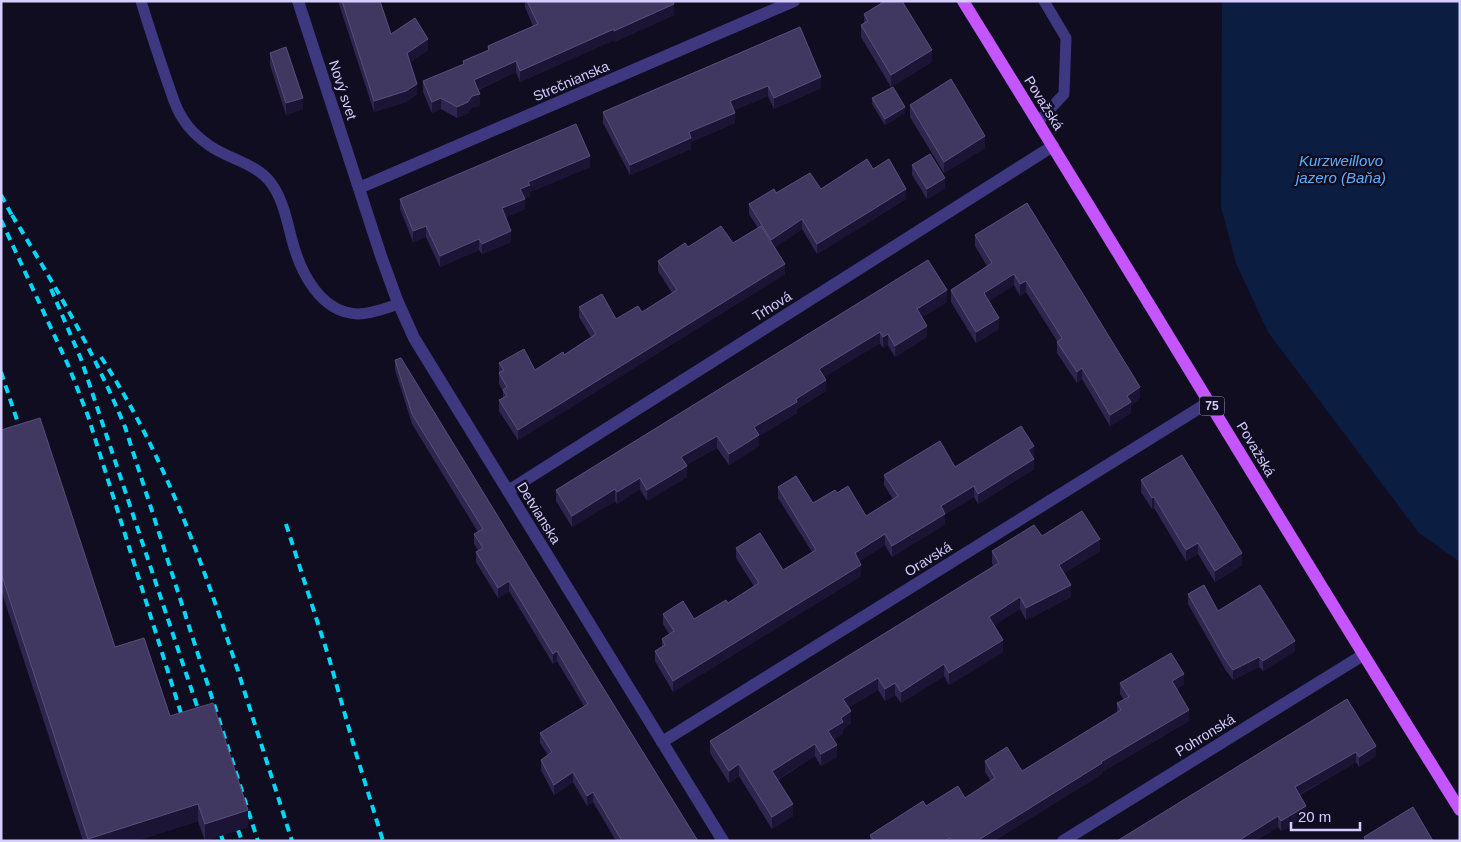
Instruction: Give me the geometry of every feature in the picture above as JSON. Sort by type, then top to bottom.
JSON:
[{"type":"main road","name":"Považská","points":[[963,1],[1363,655],[1460,810]]},
{"type":"street","name":"Nový svet","points":[[298,1],[359,188]]},
{"type":"street","name":"Strečnianska","points":[[359,188],[794,1]]},
{"type":"street","name":"Trhová","points":[[508,491],[1053,146]]},
{"type":"street","name":"Detvianska","points":[[359,188],[381,256],[414,338],[723,841]]},
{"type":"street","name":"Oravská","points":[[662,742],[1209,402]]},
{"type":"street","name":"Pohronská","points":[[1063,841],[1363,655]]},
{"type":"lane","points":[[141,1],[174,102],[184,121],[199,138],[210,146],[256,170],[271,183],[280,199],[301,267],[316,291],[337,308],[359,314],[399,304]]},
{"type":"lane","points":[[1038,122],[1064,94],[1066,38],[1044,1]]},
{"type":"water","name":"Kurzweillovo jazero (Baňa)","points":[[1222,1],[1460,1],[1460,562],[1419,533],[1268,332],[1236,263],[1221,207]]},
{"type":"building","points":[[342,1],[380,1],[391,34],[415,18],[428,39],[407,53],[417,84],[406,91],[374,101]]},
{"type":"building","points":[[527,1],[673,1],[674,4],[520,71],[516,61],[474,80],[480,94],[472,96],[468,102],[457,107],[441,98],[432,102],[423,81],[464,64],[463,61],[489,50],[488,46],[538,24]]},
{"type":"building","points":[[885,1],[902,1],[932,50],[891,75],[861,25],[868,21],[864,14]]},
{"type":"building","points":[[800,27],[821,77],[774,98],[768,86],[730,101],[735,113],[689,132],[691,138],[630,165],[603,112]]},
{"type":"building","points":[[286,47],[303,98],[286,103],[270,53]]},
{"type":"building","points":[[951,79],[985,136],[944,162],[910,105]]},
{"type":"building","points":[[893,87],[905,107],[885,119],[872,98]]},
{"type":"building","points":[[576,124],[590,156],[528,182],[530,185],[520,189],[525,199],[502,208],[511,231],[482,244],[479,239],[440,256],[426,226],[413,231],[400,199]]},
{"type":"building","points":[[930,154],[945,178],[927,189],[912,165]]},
{"type":"building","points":[[867,159],[873,169],[889,159],[906,189],[817,244],[802,219],[771,240],[749,204],[774,189],[776,193],[810,173],[821,189]]},
{"type":"building","points":[[1027,203],[1140,387],[1127,396],[1131,402],[1110,415],[1082,368],[1077,372],[1057,342],[1062,338],[1026,281],[1020,284],[1014,274],[984,293],[999,318],[976,332],[951,290],[992,263],[975,235]]},
{"type":"building","points":[[721,226],[733,243],[761,226],[785,264],[518,430],[499,400],[507,396],[503,390],[507,387],[499,373],[504,370],[499,363],[524,349],[535,370],[563,352],[564,355],[596,334],[579,307],[602,294],[616,319],[638,306],[642,312],[677,290],[658,261],[685,243],[688,247]]},
{"type":"building","points":[[928,260],[947,290],[917,309],[927,326],[895,346],[888,334],[883,337],[880,332],[819,369],[826,380],[796,399],[797,402],[754,427],[759,435],[729,454],[717,436],[681,457],[687,466],[647,490],[640,478],[617,492],[615,489],[572,516],[556,490]]},
{"type":"building","points":[[401,358],[698,841],[622,841],[593,792],[587,796],[573,772],[554,785],[541,760],[552,752],[540,733],[588,704],[557,651],[553,654],[509,581],[498,588],[476,552],[483,548],[474,534],[483,529],[412,414],[395,360]]},
{"type":"building","points":[[40,418],[115,647],[144,638],[170,716],[213,703],[248,810],[205,824],[198,804],[88,839],[1,573],[1,430]]},
{"type":"building","points":[[1021,426],[1034,446],[1028,450],[1034,459],[978,494],[974,486],[941,506],[945,514],[892,546],[885,534],[855,553],[861,565],[673,681],[655,651],[665,645],[662,639],[674,631],[663,614],[683,601],[694,619],[726,600],[728,603],[759,583],[736,548],[760,533],[783,570],[816,550],[778,487],[796,476],[813,503],[835,490],[837,493],[848,486],[866,516],[898,496],[884,475],[940,441],[955,467]]},
{"type":"building","points":[[1182,455],[1242,553],[1215,571],[1198,543],[1186,550],[1154,497],[1152,498],[1141,480]]},
{"type":"building","points":[[1082,511],[1100,539],[1059,565],[1071,585],[1026,608],[1020,597],[989,617],[1003,640],[949,673],[944,664],[901,692],[895,683],[885,689],[878,678],[843,699],[851,711],[841,718],[843,722],[828,731],[837,745],[821,754],[815,744],[772,771],[793,804],[772,817],[739,764],[729,771],[710,741],[999,563],[992,551],[1034,525],[1042,536]]},
{"type":"building","points":[[1204,585],[1218,611],[1260,585],[1295,641],[1263,661],[1259,657],[1233,670],[1188,594]]},
{"type":"building","points":[[1171,653],[1184,674],[1172,681],[1189,710],[1101,762],[977,841],[952,841],[950,838],[945,841],[874,841],[870,835],[923,801],[926,806],[958,786],[965,798],[995,778],[985,761],[1007,747],[1022,771],[1121,710],[1117,703],[1129,697],[1120,683]]},
{"type":"building","points":[[1347,699],[1376,746],[1359,757],[1356,752],[1295,787],[1306,806],[1281,821],[1278,816],[1238,841],[1117,841]]},
{"type":"building","points":[[1413,807],[1433,841],[1366,841],[1364,837]]},
{"type":"railway","points":[[1,195],[15,221]]},
{"type":"railway","points":[[12,215],[87,345],[125,427],[258,841]]},
{"type":"railway","points":[[1,220],[69,367],[88,416],[185,726]]},
{"type":"railway","points":[[51,289],[81,359],[202,721]]},
{"type":"railway","points":[[101,357],[144,432],[180,509],[238,671],[292,841]]},
{"type":"railway","points":[[1,372],[23,438]]},
{"type":"railway","points":[[286,524],[329,658],[383,841]]},
{"type":"railway","points":[[238,830],[242,841]]},
{"type":"railway","points":[[221,835],[223,841]]}]
